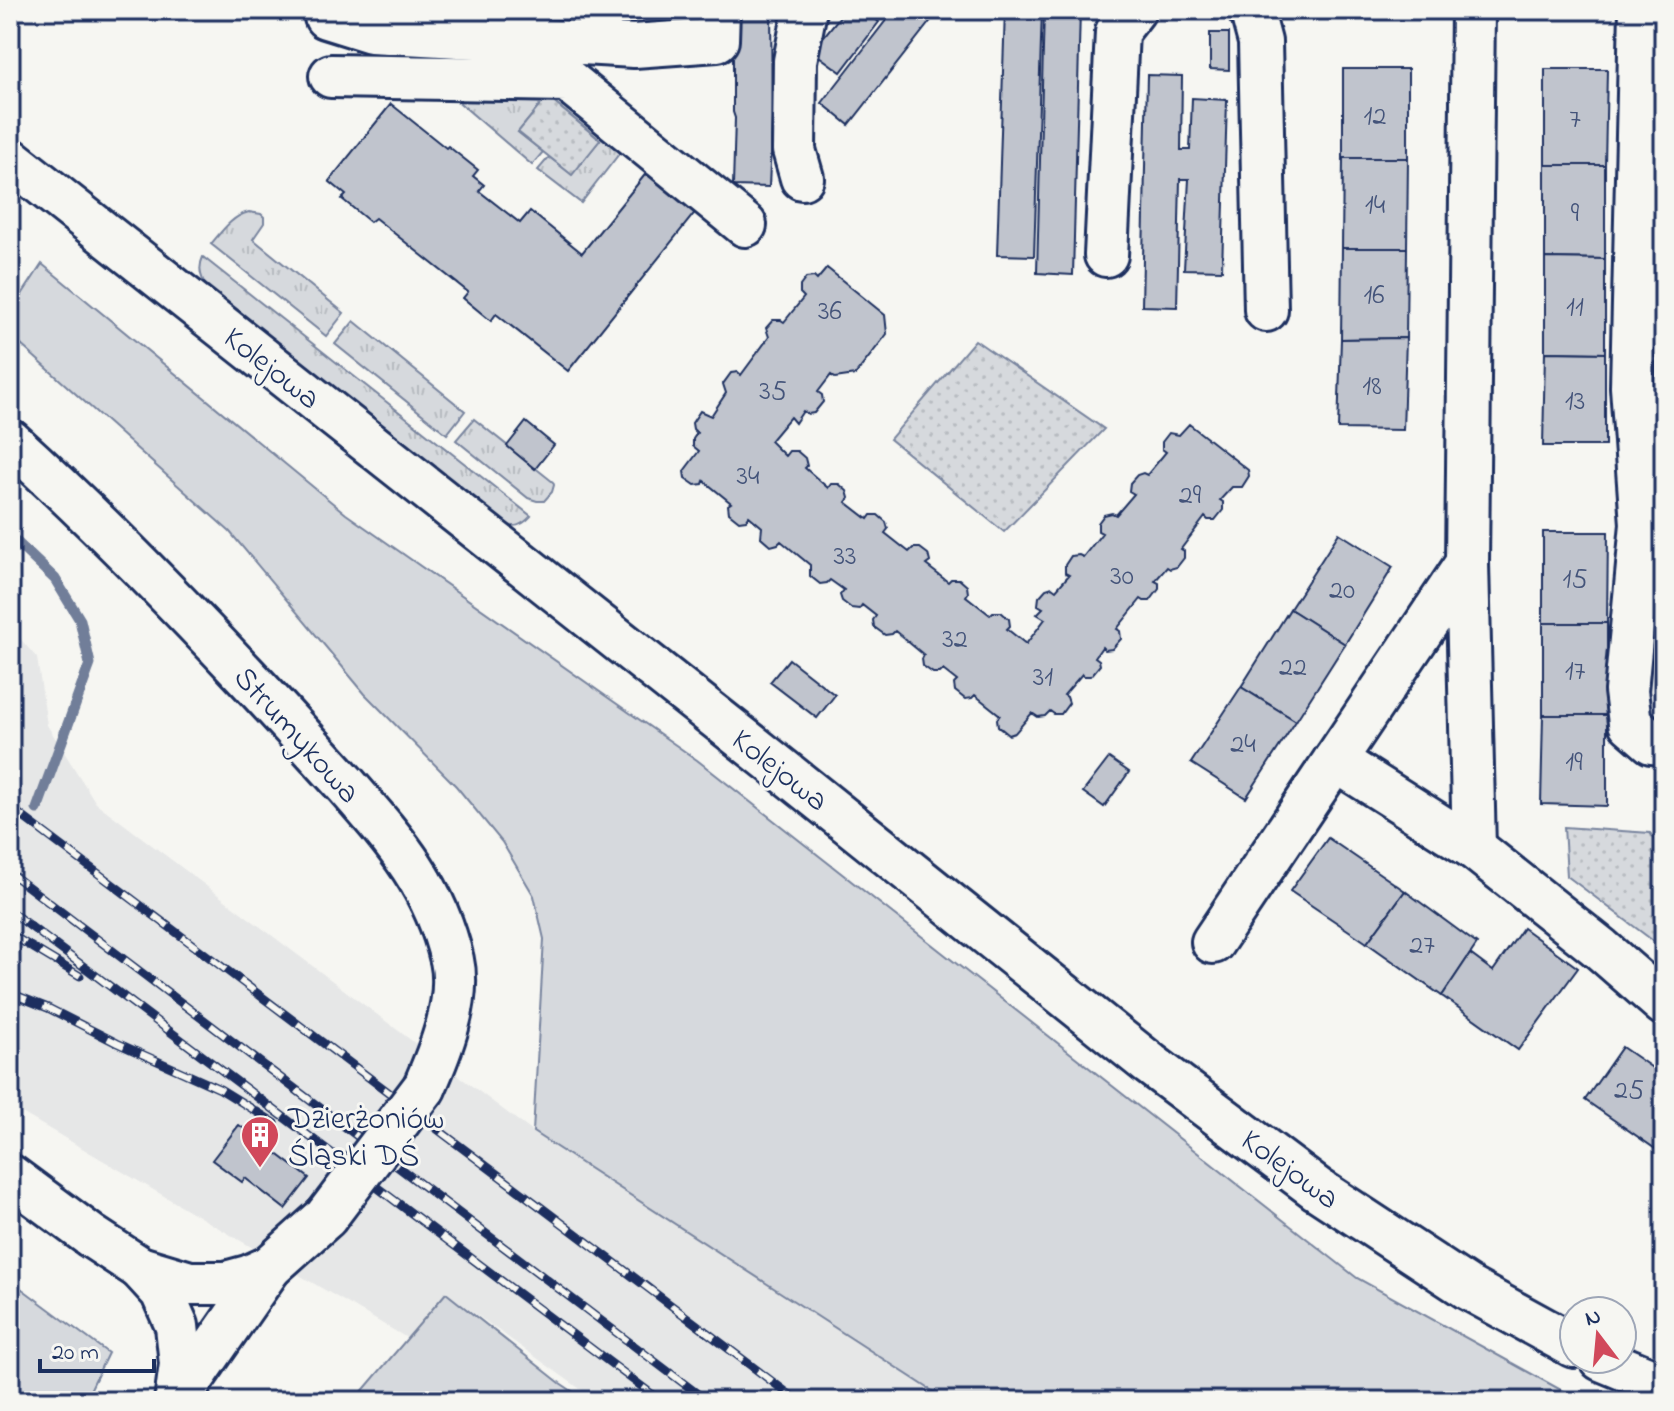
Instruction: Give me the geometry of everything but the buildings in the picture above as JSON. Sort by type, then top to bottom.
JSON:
[{"type":"street","points":[[326,10],[326,17],[371,31],[634,46],[717,40],[718,10]]},
{"type":"street","points":[[802,178],[794,150],[795,61],[805,10]]},
{"type":"street","points":[[1106,255],[1117,32],[1134,10]]},
{"type":"street","points":[[1249,10],[1260,42],[1266,310]]},
{"type":"street","points":[[1473,10],[1467,563],[1474,848]]},
{"type":"street","points":[[1641,10],[1632,387],[1642,524],[1626,691],[1630,723],[1652,742],[1664,743]]},
{"type":"street","points":[[331,76],[567,80],[745,225]]},
{"type":"street","name":"Kolejowa","points":[[10,159],[1150,1064],[1317,1189],[1468,1288],[1558,1337]]},
{"type":"street","name":"Strumykowa","points":[[10,441],[132,558],[294,727],[397,844],[438,914],[452,962],[453,984],[441,1051],[424,1088],[326,1217],[270,1267]]},
{"type":"street","points":[[1213,942],[1467,563]]},
{"type":"street","points":[[1335,760],[1474,848],[1601,949],[1664,1004]]},
{"type":"street","points":[[10,1176],[140,1268],[162,1292],[177,1326],[181,1364],[177,1401]]},
{"type":"street","points":[[140,1268],[190,1283],[226,1283],[270,1267]]},
{"type":"street","points":[[177,1401],[270,1267]]},
{"type":"street","points":[[1638,1374],[1664,1385]]},
{"type":"shaded area","points":[[10,627],[37,658],[47,725],[96,803],[533,1132],[948,1401],[597,1401],[446,1293],[407,1338],[10,1106]]},
{"type":"green space","points":[[440,86],[564,89],[629,141],[581,203],[538,170],[549,157],[572,174],[600,140],[547,97],[518,132],[543,152],[532,165]]},
{"type":"green space","points":[[547,97],[600,140],[572,175],[518,132]]},
{"type":"green space","points":[[249,212],[264,217],[264,223],[253,239],[344,313],[326,336],[211,244],[232,220]]},
{"type":"green space","points":[[203,257],[531,516],[518,525],[510,526],[502,522],[209,291],[201,275]]},
{"type":"green space","points":[[42,264],[346,514],[697,760],[1357,1278],[1581,1401],[948,1401],[533,1132],[544,939],[534,896],[502,842],[456,786],[365,694],[230,532],[10,335],[10,313]]},
{"type":"green space","points":[[354,321],[465,411],[447,434],[335,344]]},
{"type":"green space","points":[[975,340],[1104,429],[1004,532],[890,439]]},
{"type":"green space","points":[[474,419],[553,482],[552,492],[544,501],[528,498],[456,440]]},
{"type":"green space","points":[[1564,827],[1650,833],[1664,851],[1664,949],[1567,876]]},
{"type":"green space","points":[[10,1280],[108,1353],[85,1401],[10,1401]]},
{"type":"green space","points":[[446,1293],[560,1383],[587,1401],[354,1401]]},
{"type":"waterway","points":[[10,536],[55,579],[80,620],[90,664],[37,809]]},
{"type":"railway","points":[[10,807],[798,1401]]},
{"type":"railway","points":[[10,873],[707,1401]]},
{"type":"railway","points":[[10,911],[661,1401]]},
{"type":"railway","points":[[10,934],[80,976]]},
{"type":"railway","points":[[10,993],[220,1089],[275,1123]]},
{"type":"place","name":"Dzierżoniów Śląski DŚ","points":[[260,1169]]}]
